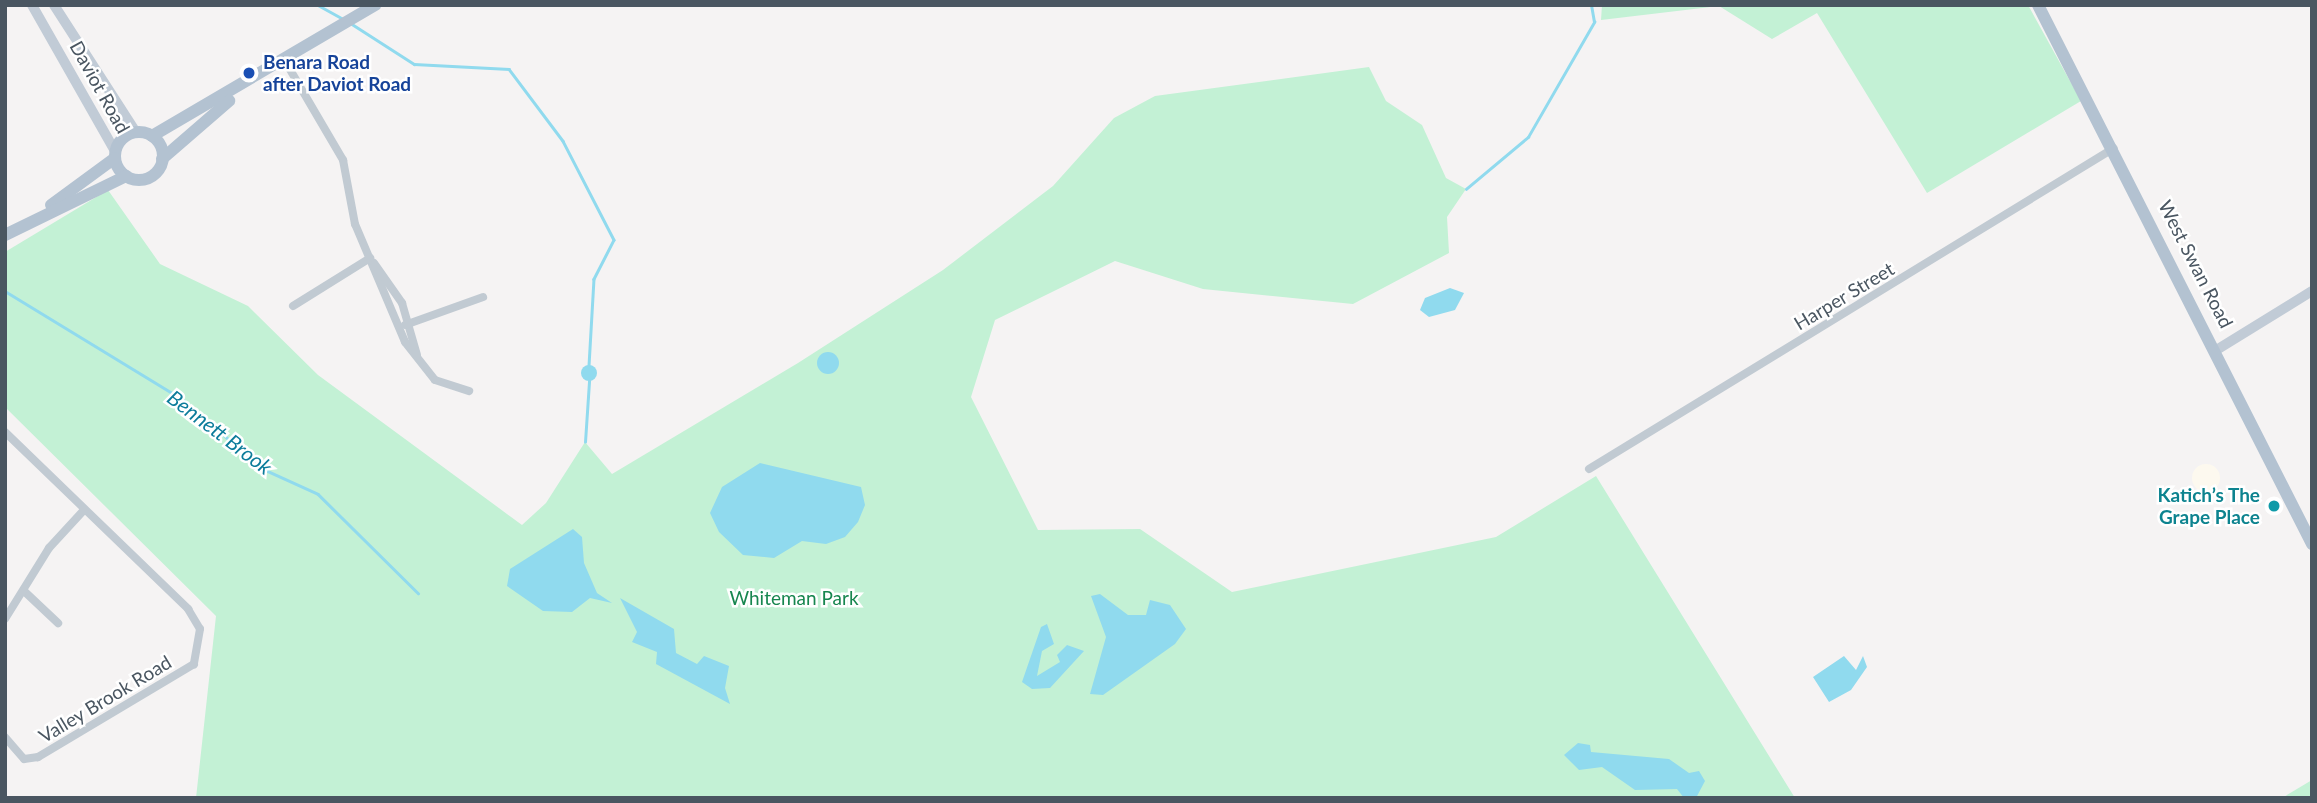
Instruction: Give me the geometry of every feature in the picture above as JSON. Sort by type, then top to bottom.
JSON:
[{"type":"main road","points":[[28,222],[115,154],[136,132],[152,136],[248,84],[375,5]]},
{"type":"main road","name":"West Swan Road","points":[[2038,5],[2218,349],[2312,544]]},
{"type":"main road","points":[[5,234],[126,176],[145,179],[162,159],[248,84]]},
{"type":"main road","points":[[152,136],[162,159]]},
{"type":"main road","points":[[115,154],[126,176]]},
{"type":"street","name":"Daviot Road","points":[[32,5],[115,154]]},
{"type":"street","name":"Daviot Road","points":[[54,5],[136,132]]},
{"type":"street","points":[[285,61],[343,160],[355,224],[398,326],[435,380],[469,391]]},
{"type":"street","name":"Harper Street","points":[[1589,469],[2114,148]]},
{"type":"street","points":[[293,306],[370,258]]},
{"type":"street","points":[[370,258],[410,325],[417,356]]},
{"type":"street","points":[[2218,349],[2312,291]]},
{"type":"street","points":[[398,326],[410,325],[483,298]]},
{"type":"street","name":"Valley Brook Road","points":[[5,737],[24,759],[38,757],[194,664],[200,629],[187,608],[7,438]]},
{"type":"street","points":[[5,619],[49,548],[84,510]]},
{"type":"street","points":[[24,591],[58,623]]},
{"type":"shaded area","points":[[2206,464],[2216,468],[2220,478],[2216,488],[2206,492],[2196,488],[2192,478],[2196,468]]},
{"type":"green space","points":[[1602,5],[2028,5],[2081,101],[1927,193],[1817,13],[1772,39],[1719,6],[1601,20]]},
{"type":"green space","name":"Whiteman Park","points":[[1369,67],[1386,101],[1422,125],[1446,178],[1466,189],[1447,217],[1449,253],[1353,304],[1203,289],[1115,261],[995,320],[971,397],[1038,530],[1140,529],[1232,592],[1496,537],[1596,476],[1795,798],[196,798],[216,616],[5,407],[5,252],[108,190],[160,264],[248,306],[318,375],[522,525],[546,503],[585,442],[612,474],[798,363],[943,270],[1053,186],[1114,118],[1155,96]]},
{"type":"green space","points":[[2312,780],[2312,798],[2282,798]]},
{"type":"water","points":[[1450,288],[1464,293],[1455,310],[1429,317],[1420,310],[1425,298]]},
{"type":"water","points":[[824,352],[832,352],[839,359],[839,367],[832,374],[824,374],[817,367],[817,359]]},
{"type":"water","points":[[589,365],[595,367],[595,379],[589,381],[583,379],[581,373],[583,367]]},
{"type":"water","points":[[760,463],[861,487],[865,505],[858,522],[845,537],[826,544],[802,541],[774,558],[743,555],[719,532],[710,513],[722,487]]},
{"type":"water","points":[[573,529],[582,537],[584,563],[597,593],[612,603],[590,598],[572,612],[543,611],[507,586],[510,569]]},
{"type":"water","points":[[1100,594],[1128,615],[1146,615],[1150,600],[1170,605],[1186,629],[1175,644],[1103,695],[1090,694],[1106,637],[1091,596]]},
{"type":"water","points":[[620,598],[674,629],[676,653],[697,664],[704,656],[729,666],[725,688],[730,704],[656,664],[657,652],[632,642],[637,632]]},
{"type":"water","points":[[1047,624],[1054,644],[1042,651],[1037,676],[1060,662],[1057,655],[1067,645],[1084,651],[1050,688],[1032,689],[1022,682],[1041,627]]},
{"type":"water","points":[[1844,656],[1856,670],[1863,656],[1867,667],[1851,690],[1829,702],[1813,677]]},
{"type":"water","points":[[1578,743],[1590,745],[1591,752],[1669,759],[1689,773],[1699,771],[1705,781],[1696,798],[1684,798],[1677,789],[1635,790],[1602,767],[1579,770],[1564,755]]},
{"type":"waterway","points":[[318,5],[343,19]]},
{"type":"waterway","points":[[1466,189],[1528,137],[1594,22],[1591,5]]},
{"type":"waterway","points":[[352,24],[414,64],[509,69],[563,141],[614,240],[594,279],[589,367]]},
{"type":"waterway","name":"Bennett Brook","points":[[5,291],[182,399],[263,469],[318,494],[418,593]]},
{"type":"waterway","points":[[585,442],[589,381]]},
{"type":"place","name":"Benara Road after Daviot Road","points":[[249,73]]},
{"type":"place","name":"Katich’s The Grape Place","points":[[2274,506]]}]
